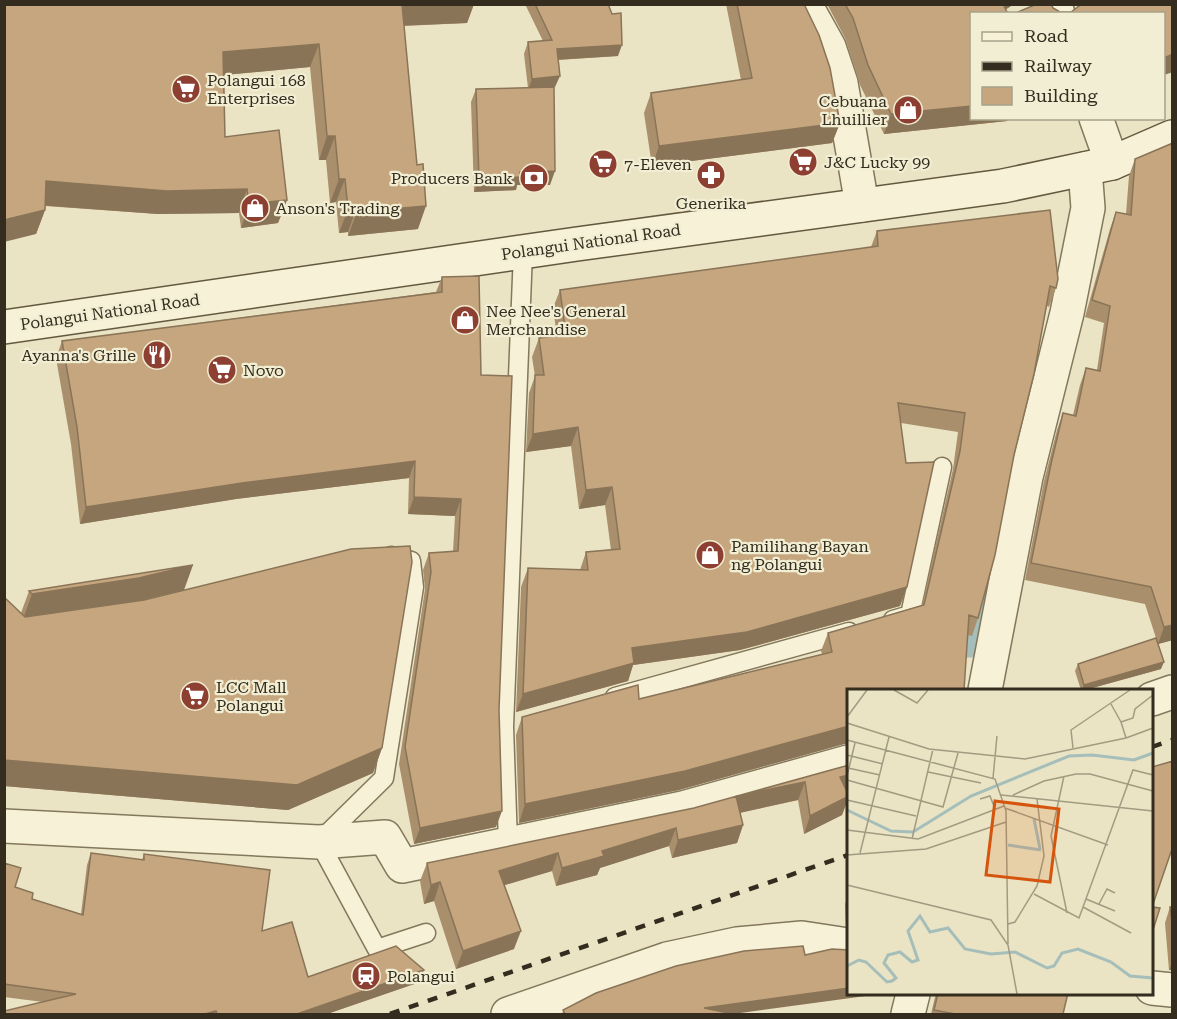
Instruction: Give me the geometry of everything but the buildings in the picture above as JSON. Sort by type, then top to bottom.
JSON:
[{"type":"street","points":[[805,4],[829,47],[841,83],[862,205]]},
{"type":"street","points":[[986,689],[995,627],[1026,477],[1067,314],[1098,166],[1096,120]]},
{"type":"street","name":"Polangui National Road","points":[[4,327],[1003,186],[1098,166],[1173,137]]},
{"type":"street","points":[[1153,699],[1173,692]]},
{"type":"street","points":[[4,826],[319,842],[385,837],[402,866],[683,808],[847,763]]},
{"type":"street","points":[[508,1014],[667,959],[737,944],[802,938],[847,945]]},
{"type":"street","points":[[1153,988],[1173,990]]},
{"type":"street","points":[[908,1014],[913,995]]},
{"type":"lane","points":[[508,843],[504,727],[523,252]]},
{"type":"lane","points":[[593,703],[910,615],[942,467]]},
{"type":"lane","points":[[369,556],[380,553],[411,561],[414,587],[384,778],[319,842],[377,950],[426,933]]},
{"type":"lane","points":[[504,727],[526,721]]},
{"type":"waterway","points":[[872,689],[890,657],[911,642],[988,640],[995,605]]},
{"type":"railway","points":[[1153,747],[1172,740]]},
{"type":"railway","points":[[390,1014],[847,855]]},
{"type":"place","name":"Polangui 168 Enterprises","points":[[186,89]]},
{"type":"place","name":"Cebuana Lhuillier","points":[[908,110]]},
{"type":"place","name":"J&C Lucky 99","points":[[803,162]]},
{"type":"place","name":"7-Eleven","points":[[603,164]]},
{"type":"place","name":"Generika","points":[[711,175]]},
{"type":"place","name":"Producers Bank","points":[[534,178]]},
{"type":"place","name":"Anson's Trading","points":[[255,208]]},
{"type":"place","name":"Nee Nee's General Merchandise","points":[[465,320]]},
{"type":"place","name":"Ayanna's Grille","points":[[157,355]]},
{"type":"place","name":"Novo","points":[[222,370]]},
{"type":"place","name":"Pamilihang Bayan ng Polangui","points":[[710,555]]},
{"type":"place","name":"LCC Mall Polangui","points":[[195,696]]},
{"type":"place","name":"Polangui","points":[[366,976]]}]
